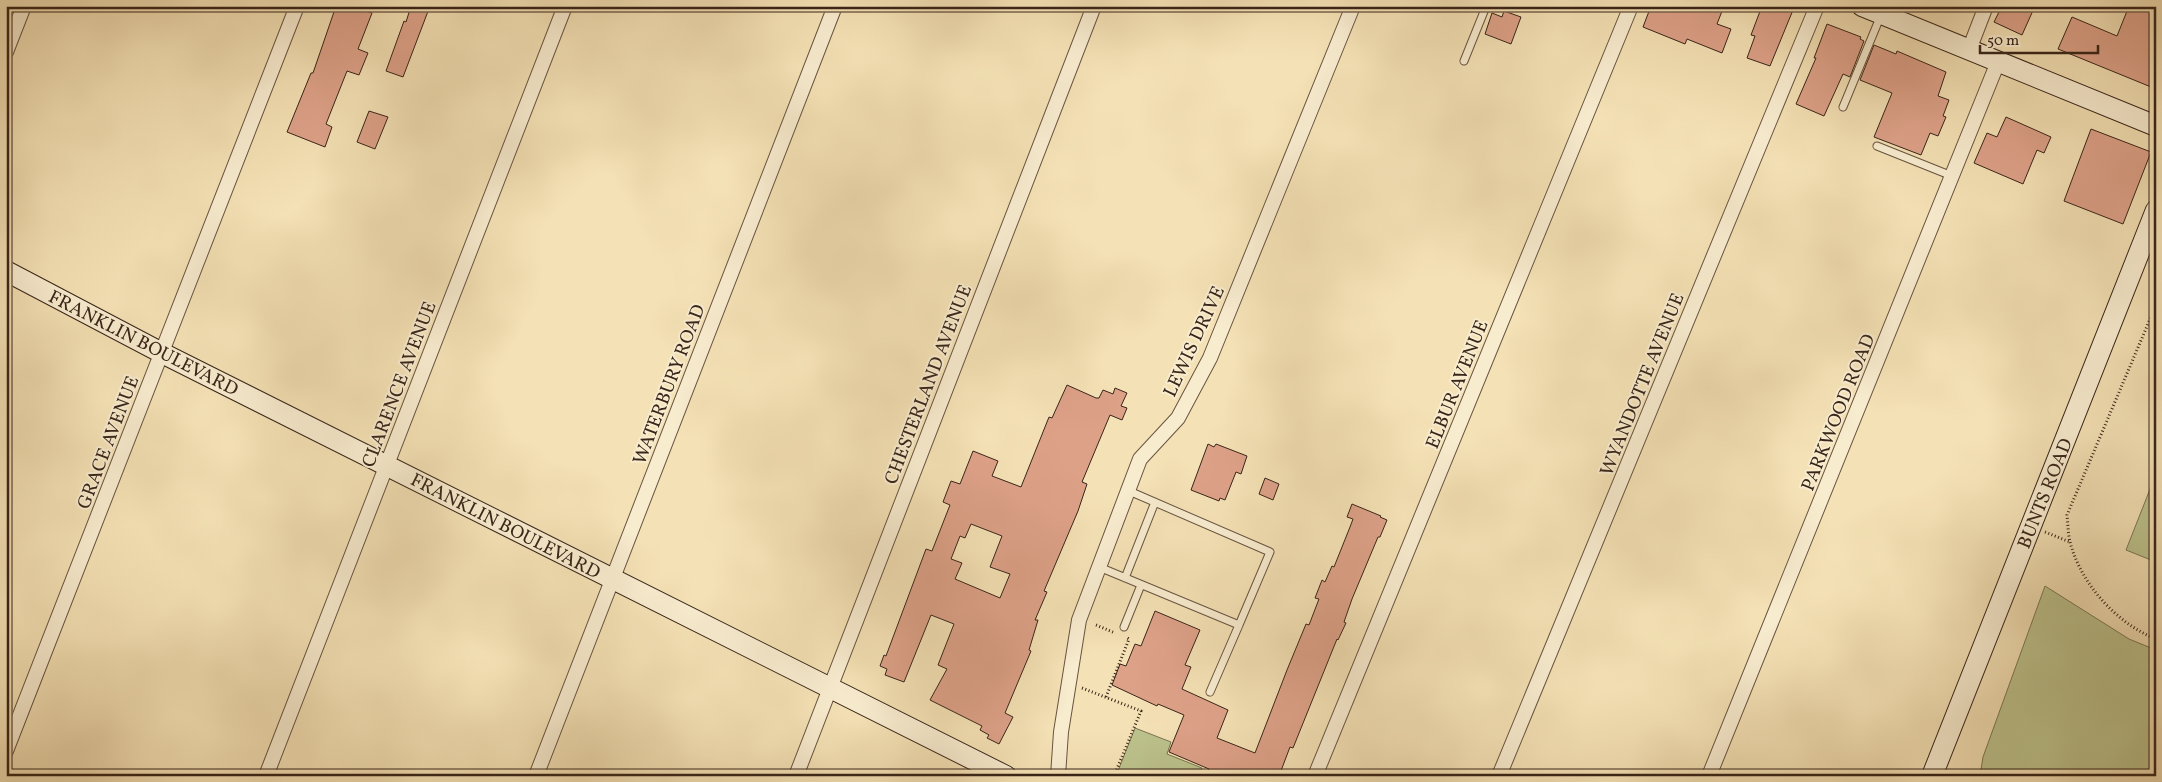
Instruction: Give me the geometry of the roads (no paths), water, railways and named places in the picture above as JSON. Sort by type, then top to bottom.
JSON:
[{"type":"street","points":[[6,52],[24,6]]},
{"type":"street","name":"GRACE AVENUE","points":[[6,751],[297,6]]},
{"type":"street","name":"CLARENCE AVENUE","points":[[266,776],[565,6]]},
{"type":"street","name":"WATERBURY ROAD","points":[[536,776],[835,6]]},
{"type":"street","name":"CHESTERLAND AVENUE","points":[[796,776],[1094,6]]},
{"type":"street","name":"LEWIS DRIVE","points":[[1058,776],[1060,732],[1079,620],[1140,459],[1178,418],[1210,358],[1353,6]]},
{"type":"street","name":"WYANDOTTE AVENUE","points":[[1499,776],[1817,6]]},
{"type":"street","points":[[1862,6],[2156,126]]},
{"type":"street","points":[[1969,50],[1986,6]]},
{"type":"street","name":"ELBUR AVENUE","points":[[1315,776],[1629,7]]},
{"type":"street","name":"PARKWOOD ROAD","points":[[1709,776],[1998,62]]},
{"type":"street","name":"BUNTS ROAD","points":[[1932,776],[2156,210]]},
{"type":"street","name":"FRANKLIN BOULEVARD","points":[[6,271],[162,353],[1006,776]]},
{"type":"lane","points":[[1464,61],[1485,9],[1492,6]]},
{"type":"lane","points":[[1844,107],[1881,14]]},
{"type":"lane","points":[[1877,146],[1952,176]]},
{"type":"lane","points":[[1129,491],[1270,552],[1210,692]]},
{"type":"lane","points":[[1125,578],[1155,502]]},
{"type":"lane","points":[[1099,568],[1239,625]]},
{"type":"lane","points":[[1124,627],[1141,585]]}]
